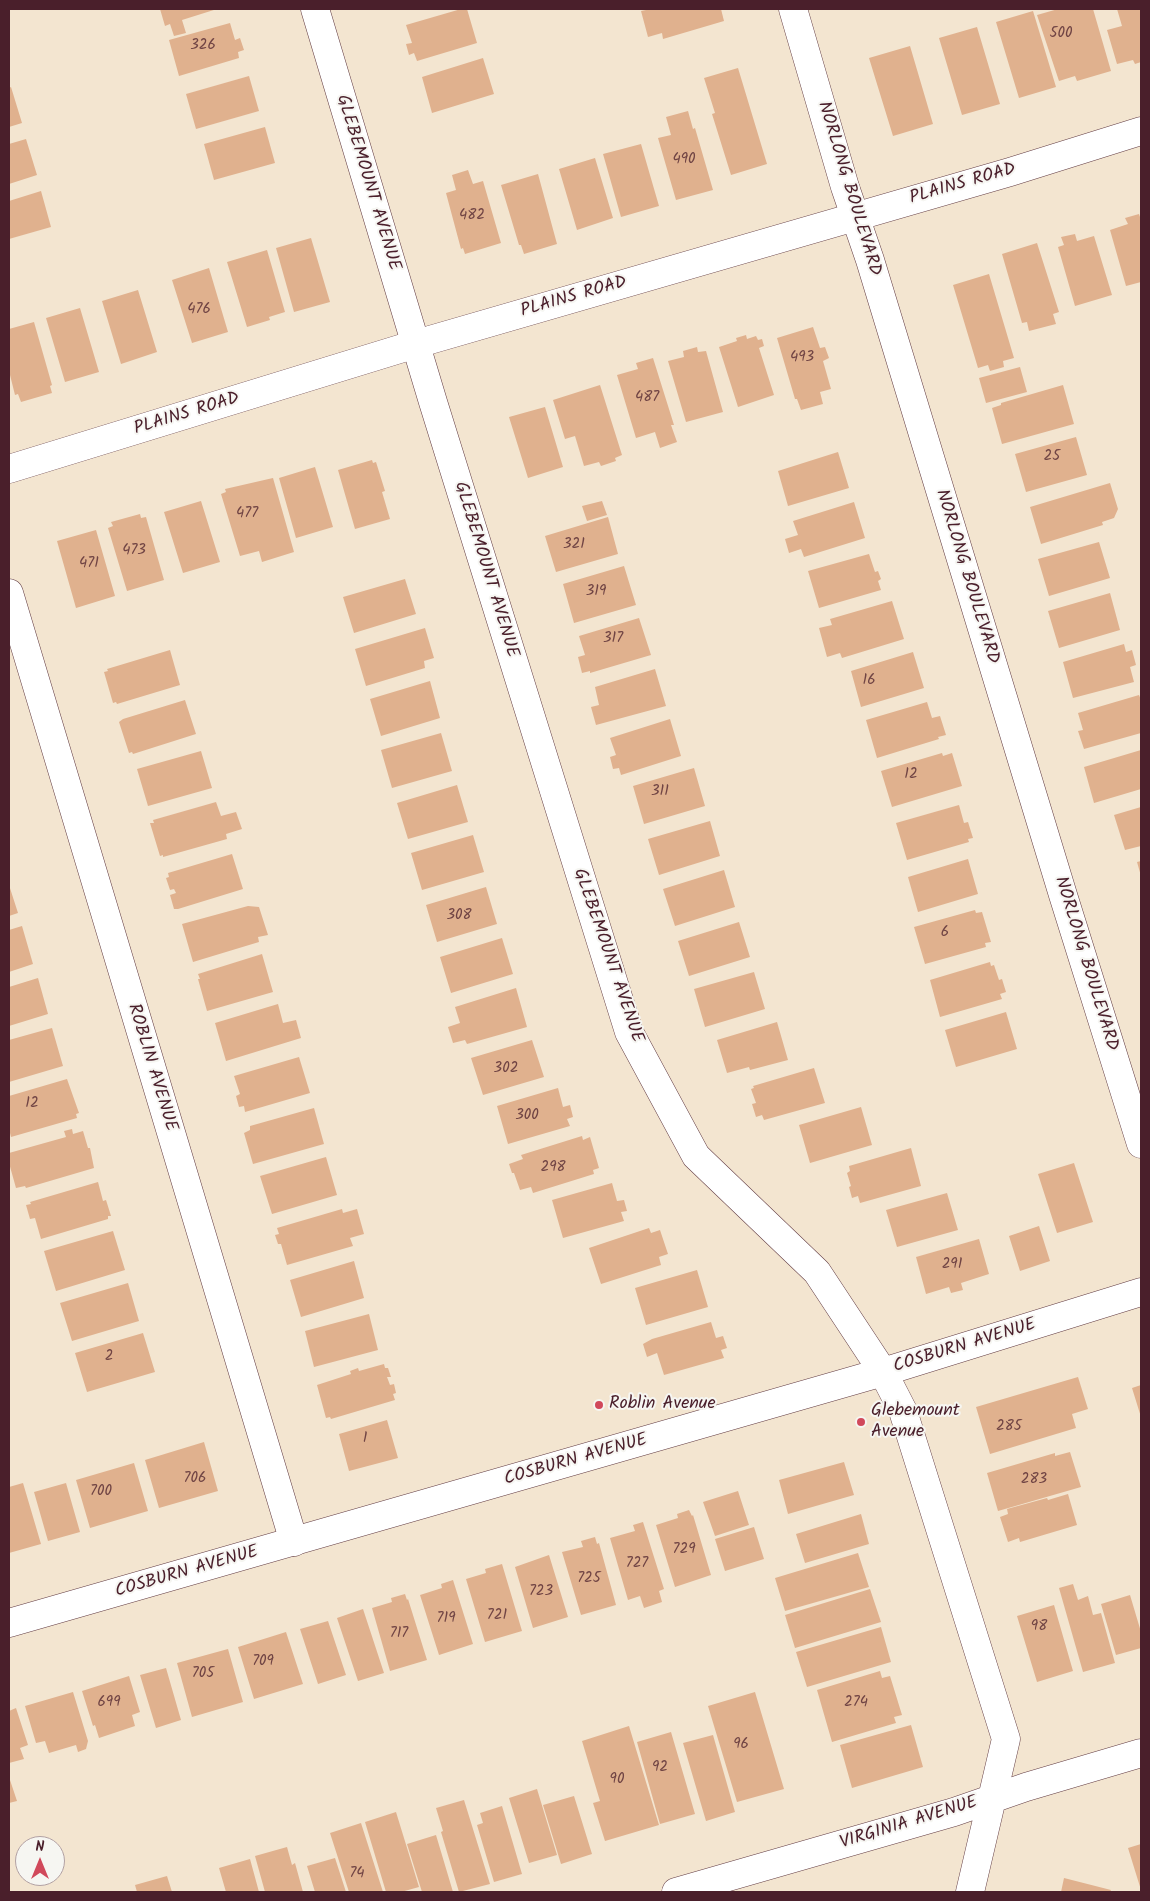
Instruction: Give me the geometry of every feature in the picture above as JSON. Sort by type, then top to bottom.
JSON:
[{"type":"street","name":"GLEBEMOUNT AVENUE","points":[[315,9],[438,422],[629,1032],[696,1156],[817,1272],[883,1372],[903,1411],[1006,1739],[970,1892]]},
{"type":"street","name":"NORLONG BOULEVARD","points":[[793,9],[1141,1144]]},
{"type":"street","name":"PLAINS ROAD","points":[[9,469],[416,344],[1010,172],[1141,132]]},
{"type":"street","name":"ROBLIN AVENUE","points":[[9,593],[294,1542]]},
{"type":"street","name":"COSBURN AVENUE","points":[[9,1623],[883,1372],[1141,1292]]},
{"type":"street","name":"VIRGINIA AVENUE","points":[[676,1892],[945,1814],[1141,1753]]},
{"type":"building","points":[[160,9],[217,9],[182,20],[186,33],[174,36],[170,24],[165,26]]},
{"type":"building","points":[[461,9],[467,9],[477,43],[417,61],[414,53],[409,55],[406,44],[412,43],[406,25]]},
{"type":"building","points":[[651,9],[721,9],[724,21],[663,39],[662,33],[648,37],[641,11]]},
{"type":"building","points":[[1058,9],[1093,9],[1111,71],[1077,81],[1075,76],[1059,81],[1037,15]]},
{"type":"building","points":[[1117,9],[1141,9],[1141,62],[1135,64],[1133,60],[1117,64],[1107,30],[1122,26]]},
{"type":"building","points":[[1033,11],[1056,87],[1019,98],[996,22]]},
{"type":"building","points":[[230,23],[235,40],[240,38],[244,50],[238,52],[239,58],[179,76],[169,40]]},
{"type":"building","points":[[977,27],[1000,104],[962,115],[939,38]]},
{"type":"building","points":[[910,46],[933,124],[893,136],[869,58]]},
{"type":"building","points":[[483,58],[494,94],[432,113],[422,77]]},
{"type":"building","points":[[738,68],[767,164],[731,175],[712,114],[715,113],[704,78]]},
{"type":"building","points":[[249,76],[259,111],[196,129],[186,94]]},
{"type":"building","points":[[11,87],[22,123],[9,127],[9,88]]},
{"type":"building","points":[[688,111],[693,129],[695,128],[713,190],[676,200],[658,138],[671,135],[666,117]]},
{"type":"building","points":[[265,127],[275,163],[214,180],[204,144]]},
{"type":"building","points":[[26,139],[37,175],[9,184],[9,144]]},
{"type":"building","points":[[641,144],[659,206],[621,217],[603,154]]},
{"type":"building","points":[[595,158],[613,218],[577,230],[559,169]]},
{"type":"building","points":[[468,170],[473,184],[483,181],[501,243],[465,254],[463,248],[461,249],[446,193],[456,190],[452,175]]},
{"type":"building","points":[[538,174],[557,244],[524,254],[521,245],[519,245],[501,185]]},
{"type":"building","points":[[41,191],[51,227],[9,239],[9,201]]},
{"type":"building","points":[[1139,214],[1141,220],[1141,282],[1126,286],[1110,230],[1128,224],[1125,218]]},
{"type":"building","points":[[1075,234],[1077,241],[1094,236],[1112,295],[1075,306],[1058,247],[1064,245],[1061,237]]},
{"type":"building","points":[[311,238],[330,302],[294,312],[276,248]]},
{"type":"building","points":[[1037,243],[1059,312],[1053,314],[1056,324],[1029,331],[1027,322],[1022,323],[1002,254]]},
{"type":"building","points":[[267,250],[285,312],[269,317],[270,320],[247,327],[227,262]]},
{"type":"building","points":[[209,268],[228,332],[192,343],[172,280]]},
{"type":"building","points":[[989,274],[1014,358],[1003,361],[1004,367],[990,371],[988,365],[978,368],[953,285]]},
{"type":"building","points":[[138,290],[157,352],[121,364],[102,301]]},
{"type":"building","points":[[80,308],[99,372],[65,382],[46,318]]},
{"type":"building","points":[[34,322],[52,385],[50,386],[52,393],[21,402],[18,394],[15,395],[9,371],[9,329]]},
{"type":"building","points":[[813,327],[820,348],[825,347],[829,358],[823,361],[831,389],[820,392],[823,404],[801,410],[797,399],[795,399],[777,338]]},
{"type":"building","points":[[746,335],[747,339],[756,336],[758,340],[762,339],[764,346],[759,348],[774,395],[738,407],[719,347],[737,341],[736,338]]},
{"type":"building","points":[[697,347],[698,352],[706,351],[723,412],[686,422],[668,361],[684,357],[683,351]]},
{"type":"building","points":[[653,358],[674,425],[671,425],[677,442],[660,448],[655,432],[636,438],[617,375],[638,369],[636,363]]},
{"type":"building","points":[[1020,367],[1027,392],[986,403],[979,378]]},
{"type":"building","points":[[600,385],[622,455],[615,458],[616,461],[601,466],[599,462],[584,466],[575,436],[565,439],[553,400]]},
{"type":"building","points":[[1063,385],[1074,424],[1002,444],[992,408],[1001,405],[1001,403]]},
{"type":"building","points":[[545,407],[563,467],[528,478],[509,417]]},
{"type":"building","points":[[1076,437],[1087,475],[1026,492],[1015,454]]},
{"type":"building","points":[[838,452],[849,488],[788,506],[778,471]]},
{"type":"building","points":[[372,460],[373,463],[376,462],[385,491],[382,492],[390,519],[355,529],[338,470]]},
{"type":"building","points":[[315,467],[333,527],[296,538],[279,478]]},
{"type":"building","points":[[273,478],[294,552],[262,562],[259,551],[240,556],[221,494],[226,492],[225,489]]},
{"type":"building","points":[[1110,483],[1118,509],[1114,518],[1102,522],[1103,525],[1041,544],[1030,507]]},
{"type":"building","points":[[201,501],[220,562],[183,573],[164,512]]},
{"type":"building","points":[[602,501],[607,515],[587,521],[582,506]]},
{"type":"building","points":[[854,502],[865,538],[804,557],[801,549],[789,553],[785,539],[798,535],[793,521]]},
{"type":"building","points":[[140,514],[141,518],[146,517],[164,580],[127,591],[108,528],[113,526],[111,522]]},
{"type":"building","points":[[608,517],[618,554],[556,572],[545,536]]},
{"type":"building","points":[[96,530],[115,596],[76,608],[57,541]]},
{"type":"building","points":[[1099,542],[1110,578],[1049,596],[1038,559]]},
{"type":"building","points":[[869,554],[875,572],[878,571],[881,579],[878,581],[881,590],[819,608],[808,571]]},
{"type":"building","points":[[624,566],[636,605],[574,623],[563,584]]},
{"type":"building","points":[[405,579],[416,614],[354,633],[343,597]]},
{"type":"building","points":[[1110,593],[1120,630],[1059,648],[1048,611]]},
{"type":"building","points":[[892,601],[904,639],[842,658],[840,653],[827,657],[819,628],[832,625],[830,619]]},
{"type":"building","points":[[639,618],[651,655],[590,673],[590,671],[582,673],[578,657],[585,655],[579,636]]},
{"type":"building","points":[[425,628],[434,658],[424,661],[425,668],[366,686],[355,649]]},
{"type":"building","points":[[1124,644],[1126,652],[1132,650],[1136,665],[1130,667],[1134,682],[1073,698],[1063,662]]},
{"type":"building","points":[[170,650],[180,685],[117,704],[116,702],[113,703],[104,672],[108,671],[107,669]]},
{"type":"building","points":[[913,652],[924,688],[861,707],[851,671]]},
{"type":"building","points":[[655,669],[666,706],[596,725],[591,707],[599,705],[595,687]]},
{"type":"building","points":[[430,681],[440,718],[381,736],[370,699]]},
{"type":"building","points":[[1139,695],[1141,700],[1141,733],[1084,749],[1078,731],[1083,730],[1078,713]]},
{"type":"building","points":[[185,700],[196,734],[133,754],[132,752],[129,753],[119,722],[123,719]]},
{"type":"building","points":[[927,702],[932,718],[940,716],[946,735],[938,737],[939,739],[877,758],[866,720]]},
{"type":"building","points":[[670,719],[681,756],[621,775],[619,768],[613,769],[610,757],[616,755],[610,738]]},
{"type":"building","points":[[441,733],[452,771],[392,788],[381,750]]},
{"type":"building","points":[[1141,750],[1141,789],[1094,803],[1084,767]]},
{"type":"building","points":[[201,751],[212,788],[148,806],[137,769]]},
{"type":"building","points":[[942,753],[943,756],[952,753],[962,786],[892,807],[881,771]]},
{"type":"building","points":[[694,768],[705,806],[644,824],[633,786]]},
{"type":"building","points":[[457,785],[468,822],[408,839],[397,803]]},
{"type":"building","points":[[216,802],[221,816],[236,812],[242,829],[226,834],[227,839],[163,857],[163,855],[160,856],[150,823],[154,823],[153,820]]},
{"type":"building","points":[[959,805],[964,823],[968,822],[973,838],[968,839],[969,842],[907,860],[896,823]]},
{"type":"building","points":[[1141,807],[1141,846],[1125,850],[1114,815]]},
{"type":"building","points":[[710,821],[720,856],[659,875],[648,839]]},
{"type":"building","points":[[473,835],[484,872],[422,890],[411,853]]},
{"type":"building","points":[[232,854],[243,889],[174,909],[170,895],[176,893],[174,889],[170,890],[166,878],[169,877],[168,873]]},
{"type":"building","points":[[968,859],[978,894],[918,912],[908,877]]},
{"type":"building","points":[[1141,861],[1141,876],[1137,862]]},
{"type":"building","points":[[724,870],[735,907],[675,926],[663,889]]},
{"type":"building","points":[[9,885],[18,913],[9,916]]},
{"type":"building","points":[[486,887],[497,924],[437,942],[426,905]]},
{"type":"building","points":[[248,906],[259,907],[268,935],[258,937],[259,942],[193,962],[182,924]]},
{"type":"building","points":[[975,910],[976,913],[982,912],[991,942],[985,943],[986,947],[925,964],[914,927]]},
{"type":"building","points":[[739,922],[750,957],[689,976],[678,941]]},
{"type":"building","points":[[22,926],[33,964],[9,972],[9,930]]},
{"type":"building","points":[[502,938],[513,974],[451,993],[440,957]]},
{"type":"building","points":[[262,954],[273,992],[207,1011],[198,974]]},
{"type":"building","points":[[990,962],[991,966],[994,965],[999,980],[1002,979],[1006,992],[1000,994],[1002,999],[940,1017],[930,980]]},
{"type":"building","points":[[754,972],[765,1009],[705,1027],[694,989]]},
{"type":"building","points":[[38,978],[48,1014],[9,1026],[9,987]]},
{"type":"building","points":[[516,988],[527,1027],[467,1044],[465,1040],[453,1043],[448,1027],[460,1023],[455,1007]]},
{"type":"building","points":[[278,1004],[283,1023],[296,1020],[301,1038],[226,1061],[215,1023]]},
{"type":"building","points":[[1006,1012],[1017,1049],[956,1067],[945,1030]]},
{"type":"building","points":[[777,1022],[788,1060],[750,1070],[749,1067],[727,1073],[717,1040]]},
{"type":"building","points":[[52,1028],[63,1066],[9,1082],[9,1040]]},
{"type":"building","points":[[532,1040],[544,1077],[483,1095],[471,1058]]},
{"type":"building","points":[[299,1057],[310,1093],[245,1112],[244,1106],[239,1107],[236,1096],[240,1094],[234,1076]]},
{"type":"building","points":[[814,1068],[825,1103],[764,1120],[762,1115],[756,1117],[752,1104],[756,1103],[751,1089],[754,1088],[753,1086]]},
{"type":"building","points":[[67,1079],[79,1113],[76,1114],[77,1118],[11,1137],[9,1129],[9,1096]]},
{"type":"building","points":[[558,1088],[563,1107],[570,1105],[573,1117],[567,1119],[570,1126],[508,1144],[497,1106]]},
{"type":"building","points":[[861,1107],[872,1145],[810,1163],[799,1125]]},
{"type":"building","points":[[314,1108],[324,1144],[253,1164],[244,1133],[250,1130],[250,1126]]},
{"type":"building","points":[[72,1129],[73,1134],[83,1131],[88,1148],[90,1148],[94,1168],[26,1188],[25,1186],[16,1188],[9,1163],[9,1153],[66,1137],[64,1131]]},
{"type":"building","points":[[582,1136],[583,1140],[590,1137],[599,1168],[593,1170],[594,1174],[533,1193],[531,1187],[520,1190],[509,1164],[523,1159],[521,1155]]},
{"type":"building","points":[[911,1148],[921,1186],[860,1203],[858,1196],[852,1198],[847,1173],[850,1171],[849,1166]]},
{"type":"building","points":[[326,1157],[337,1195],[272,1214],[260,1176]]},
{"type":"building","points":[[1074,1163],[1093,1222],[1057,1233],[1038,1174]]},
{"type":"building","points":[[98,1182],[103,1201],[106,1200],[111,1216],[108,1216],[108,1219],[41,1239],[35,1218],[30,1219],[26,1205],[31,1204],[30,1202]]},
{"type":"building","points":[[612,1183],[617,1201],[624,1200],[627,1211],[621,1212],[624,1221],[563,1238],[552,1200]]},
{"type":"building","points":[[947,1193],[958,1230],[897,1247],[886,1210]]},
{"type":"building","points":[[342,1209],[343,1213],[357,1209],[364,1234],[350,1238],[353,1246],[287,1265],[281,1244],[278,1244],[275,1235],[279,1234],[277,1228]]},
{"type":"building","points":[[1039,1226],[1050,1261],[1020,1271],[1009,1236]]},
{"type":"building","points":[[649,1228],[651,1233],[660,1230],[668,1254],[659,1257],[661,1265],[601,1284],[589,1248]]},
{"type":"building","points":[[113,1231],[125,1270],[56,1291],[44,1251]]},
{"type":"building","points":[[979,1239],[989,1274],[961,1283],[963,1290],[951,1293],[949,1287],[926,1294],[916,1257]]},
{"type":"building","points":[[354,1261],[364,1298],[301,1317],[290,1280]]},
{"type":"building","points":[[697,1270],[708,1307],[646,1325],[635,1288]]},
{"type":"building","points":[[128,1283],[139,1321],[72,1341],[60,1303]]},
{"type":"building","points":[[369,1314],[378,1350],[314,1367],[305,1331]]},
{"type":"building","points":[[711,1322],[716,1338],[723,1336],[727,1348],[721,1350],[724,1358],[664,1375],[657,1353],[647,1357],[643,1344],[652,1339]]},
{"type":"building","points":[[143,1333],[155,1372],[87,1392],[75,1353]]},
{"type":"building","points":[[384,1364],[385,1368],[388,1368],[391,1377],[387,1377],[390,1385],[394,1384],[396,1393],[393,1394],[395,1400],[331,1419],[330,1417],[326,1418],[317,1385],[351,1374],[350,1371],[358,1368],[359,1371]]},
{"type":"building","points":[[1078,1377],[1088,1409],[1072,1414],[1076,1428],[990,1454],[976,1407]]},
{"type":"building","points":[[1141,1385],[1141,1417],[1132,1388]]},
{"type":"building","points":[[387,1420],[398,1458],[349,1471],[339,1434]]},
{"type":"building","points":[[204,1442],[218,1491],[159,1508],[145,1460]]},
{"type":"building","points":[[1070,1452],[1081,1487],[998,1511],[987,1473],[1055,1453],[1055,1456]]},
{"type":"building","points":[[844,1462],[854,1495],[788,1514],[779,1480]]},
{"type":"building","points":[[134,1463],[148,1511],[90,1528],[76,1480]]},
{"type":"building","points":[[23,1483],[41,1544],[9,1553],[9,1487]]},
{"type":"building","points":[[66,1483],[80,1532],[48,1541],[34,1492]]},
{"type":"building","points":[[738,1491],[749,1525],[715,1536],[703,1502]]},
{"type":"building","points":[[1068,1494],[1077,1525],[1020,1542],[1019,1538],[1008,1542],[1000,1517],[1008,1514],[1007,1509]]},
{"type":"building","points":[[689,1510],[693,1515],[711,1575],[675,1587],[656,1525],[678,1518],[677,1514]]},
{"type":"building","points":[[861,1514],[869,1544],[805,1563],[796,1534]]},
{"type":"building","points":[[643,1522],[664,1589],[659,1591],[662,1602],[644,1608],[640,1596],[628,1600],[610,1538],[635,1531],[633,1525]]},
{"type":"building","points":[[754,1527],[764,1559],[725,1571],[715,1539]]},
{"type":"building","points":[[595,1537],[597,1544],[599,1543],[616,1605],[581,1615],[562,1552],[583,1547],[581,1541]]},
{"type":"building","points":[[858,1553],[869,1587],[785,1611],[775,1578]]},
{"type":"building","points":[[549,1555],[568,1617],[533,1628],[515,1567]]},
{"type":"building","points":[[502,1564],[522,1631],[485,1642],[466,1579],[486,1573],[485,1569]]},
{"type":"building","points":[[453,1580],[473,1644],[439,1655],[420,1595],[442,1588],[441,1584]]},
{"type":"building","points":[[1073,1584],[1078,1600],[1088,1596],[1093,1615],[1101,1613],[1115,1663],[1083,1672],[1059,1588]]},
{"type":"building","points":[[870,1589],[881,1622],[795,1648],[785,1615]]},
{"type":"building","points":[[405,1594],[427,1660],[390,1671],[372,1608],[392,1602],[391,1598]]},
{"type":"building","points":[[1130,1595],[1141,1632],[1141,1648],[1116,1655],[1101,1604]]},
{"type":"building","points":[[1054,1605],[1073,1671],[1037,1682],[1017,1616]]},
{"type":"building","points":[[363,1609],[384,1673],[358,1681],[337,1618]]},
{"type":"building","points":[[328,1621],[346,1675],[318,1684],[300,1629]]},
{"type":"building","points":[[881,1627],[891,1662],[807,1687],[796,1652]]},
{"type":"building","points":[[286,1632],[303,1684],[254,1699],[238,1647]]},
{"type":"building","points":[[228,1649],[243,1702],[192,1717],[177,1663]]},
{"type":"building","points":[[166,1668],[181,1720],[156,1728],[140,1675]]},
{"type":"building","points":[[880,1671],[882,1678],[890,1676],[902,1715],[894,1717],[896,1723],[832,1742],[817,1690]]},
{"type":"building","points":[[129,1676],[140,1712],[132,1715],[135,1726],[99,1738],[95,1725],[93,1726],[82,1691]]},
{"type":"building","points":[[73,1692],[88,1741],[86,1749],[78,1752],[76,1745],[49,1753],[45,1741],[36,1743],[25,1706]]},
{"type":"building","points":[[755,1692],[784,1789],[737,1802],[708,1706]]},
{"type":"building","points":[[16,1708],[28,1745],[20,1748],[24,1759],[9,1763],[9,1711]]},
{"type":"building","points":[[911,1725],[923,1767],[852,1788],[840,1745]]},
{"type":"building","points":[[629,1726],[659,1825],[605,1841],[593,1803],[600,1801],[582,1741]]},
{"type":"building","points":[[671,1732],[695,1814],[660,1824],[637,1742]]},
{"type":"building","points":[[713,1735],[735,1812],[706,1821],[683,1743]]},
{"type":"building","points":[[9,1777],[17,1801],[9,1803]]},
{"type":"building","points":[[537,1789],[557,1855],[529,1863],[509,1798]]},
{"type":"building","points":[[574,1796],[592,1854],[561,1864],[543,1805]]},
{"type":"building","points":[[464,1800],[490,1884],[459,1892],[441,1832],[443,1831],[436,1808]]},
{"type":"building","points":[[502,1806],[522,1874],[494,1882],[477,1825],[483,1823],[480,1813]]},
{"type":"building","points":[[396,1812],[419,1887],[401,1892],[386,1892],[365,1822]]},
{"type":"building","points":[[361,1823],[383,1892],[349,1892],[330,1833]]},
{"type":"building","points":[[436,1835],[453,1892],[422,1892],[407,1844]]},
{"type":"building","points":[[1141,1844],[1141,1890],[1128,1848]]},
{"type":"building","points":[[287,1847],[292,1865],[295,1863],[303,1892],[265,1892],[255,1856]]},
{"type":"building","points":[[335,1858],[346,1892],[315,1892],[307,1866]]},
{"type":"building","points":[[250,1859],[259,1892],[226,1892],[219,1868]]},
{"type":"building","points":[[167,1876],[172,1892],[137,1892],[135,1885]]},
{"type":"building","points":[[1064,1878],[1111,1890],[1110,1892],[1061,1892]]},
{"type":"place","name":"Roblin Avenue","points":[[599,1405]]},
{"type":"place","name":"Glebemount Avenue","points":[[861,1422]]}]
